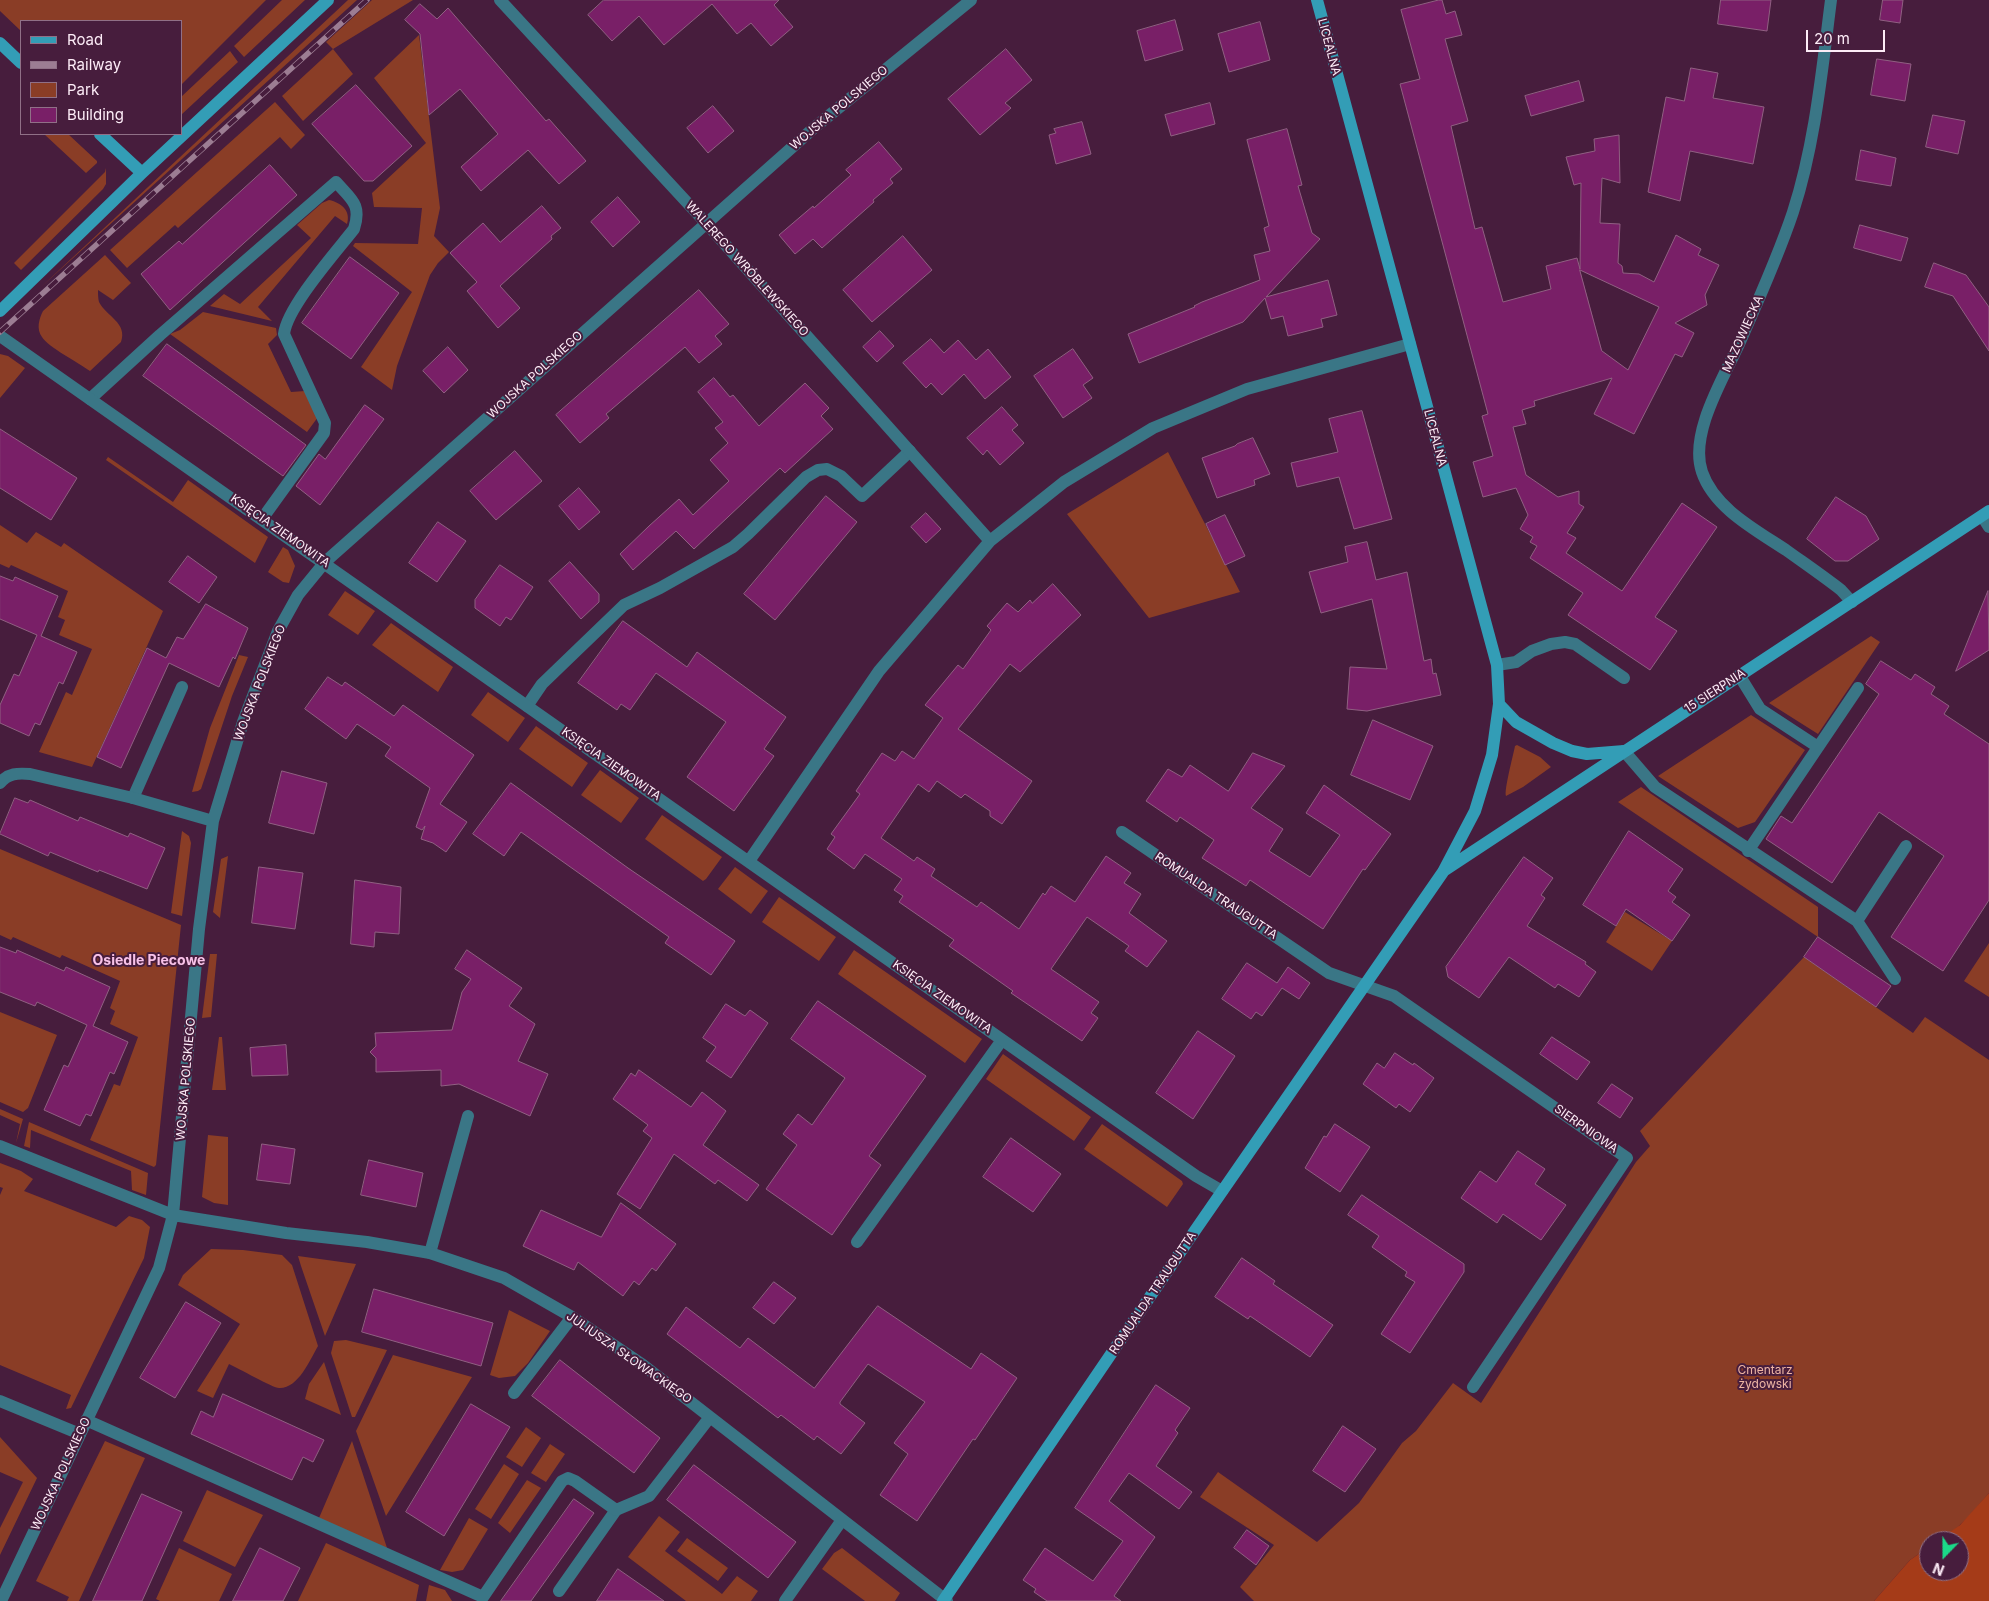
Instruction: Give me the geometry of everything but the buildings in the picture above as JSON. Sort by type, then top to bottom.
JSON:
[{"type":"street","points":[[0,311],[142,173],[328,0]]},
{"type":"street","name":"WALEREGO WRÓBLEWSKIEGO","points":[[500,0],[706,223],[990,541]]},
{"type":"street","name":"WOJSKA POLSKIEGO","points":[[1,1601],[160,1268],[173,1215],[199,929],[213,821],[243,722],[278,631],[298,595],[325,562],[706,223],[815,127],[971,0]]},
{"type":"street","name":"LICEALNA","points":[[1316,0],[1497,665],[1499,704],[1492,755],[1476,811],[1443,872]]},
{"type":"street","name":"MAZOWIECKA","points":[[1831,0],[1812,135],[1794,210],[1776,261],[1703,424],[1698,456],[1707,485],[1719,500],[1745,522],[1834,585],[1852,602]]},
{"type":"street","points":[[0,43],[20,62]]},
{"type":"street","points":[[101,135],[142,173]]},
{"type":"street","points":[[90,399],[160,335],[336,182],[356,205],[358,216],[354,228],[297,302],[288,318],[284,334],[325,423],[324,433],[262,519]]},
{"type":"street","name":"KSIĘCIA ZIEMOWITA","points":[[0,336],[325,562],[1196,1176],[1222,1191]]},
{"type":"street","points":[[749,861],[879,671],[990,541],[1064,482],[1153,428],[1247,389],[1410,344]]},
{"type":"street","points":[[527,706],[542,684],[624,605],[660,588],[733,547],[806,477],[818,470],[827,469],[840,476],[862,496],[910,452]]},
{"type":"street","name":"15 SIERPNIA","points":[[1443,872],[1852,602],[1987,518]]},
{"type":"street","points":[[1497,665],[1516,662],[1532,651],[1551,644],[1565,642],[1575,644],[1624,678]]},
{"type":"street","points":[[1740,675],[1760,709],[1818,747]]},
{"type":"street","points":[[133,798],[182,688]]},
{"type":"street","points":[[1748,851],[1858,688]]},
{"type":"street","points":[[1499,704],[1516,722],[1553,743],[1572,751],[1587,754],[1624,751],[1655,787],[1748,851],[1857,921],[1895,979]]},
{"type":"street","points":[[0,783],[6,776],[18,773],[30,774],[133,798],[213,821]]},
{"type":"street","name":"ROMUALDA TRAUGUTTA","points":[[1122,832],[1329,973],[1363,986]]},
{"type":"street","points":[[1857,921],[1906,846]]},
{"type":"street","name":"ROMUALDA TRAUGUTTA","points":[[945,1600],[1222,1191],[1443,872]]},
{"type":"street","name":"SIERPNIOWA","points":[[1363,986],[1394,996],[1627,1158],[1473,1387]]},
{"type":"street","points":[[857,1242],[1002,1040]]},
{"type":"street","points":[[430,1253],[468,1116]]},
{"type":"street","name":"JULIUSZA SŁOWACKIEGO","points":[[0,1146],[173,1215],[367,1242],[430,1253],[504,1278],[572,1316],[642,1364],[945,1600]]},
{"type":"street","points":[[514,1393],[572,1316]]},
{"type":"street","points":[[0,1400],[80,1434]]},
{"type":"street","points":[[559,1591],[616,1510],[649,1496],[710,1416]]},
{"type":"street","points":[[86,1420],[481,1599],[553,1494],[568,1478],[576,1481],[616,1510]]},
{"type":"street","points":[[785,1601],[842,1520]]},
{"type":"green space","points":[[0,0],[266,0],[182,84],[182,20],[20,20],[20,30],[0,11]]},
{"type":"green space","points":[[282,0],[305,0],[244,57],[234,46]]},
{"type":"green space","points":[[348,0],[357,0],[40,288]]},
{"type":"green space","points":[[372,0],[413,0],[333,49],[326,42]]},
{"type":"green space","points":[[419,35],[440,208],[434,236],[449,252],[430,275],[397,366],[392,390],[361,367],[412,292],[353,246],[355,243],[418,244],[422,208],[374,207],[372,193],[426,143],[374,78]]},
{"type":"green space","points":[[333,49],[353,74],[303,121],[282,96]]},
{"type":"green space","points":[[230,51],[238,62],[182,114],[182,96]]},
{"type":"green space","points":[[275,102],[305,135],[291,149],[280,137],[178,228],[175,225],[127,268],[110,250]]},
{"type":"green space","points":[[45,135],[69,135],[97,161],[86,173]]},
{"type":"green space","points":[[106,168],[106,184],[103,189],[21,270],[14,263],[105,172]]},
{"type":"green space","points":[[329,200],[338,203],[344,208],[348,215],[347,224],[335,216],[258,307],[272,321],[210,306],[224,294],[240,304],[311,238],[297,225],[322,203]]},
{"type":"green space","points":[[105,255],[131,283],[113,300],[98,290],[99,302],[119,325],[122,335],[121,342],[90,371],[45,341],[40,334],[39,324],[43,311]]},
{"type":"green space","points":[[203,312],[276,328],[277,335],[268,344],[291,392],[305,391],[318,417],[307,432],[170,334],[180,330]]},
{"type":"green space","points":[[0,354],[8,356],[25,368],[0,398]]},
{"type":"green space","points":[[1168,452],[1240,592],[1149,618],[1067,514]]},
{"type":"green space","points":[[108,457],[173,502],[188,480],[268,537],[255,563],[106,460]]},
{"type":"green space","points":[[0,525],[27,543],[36,532],[61,547],[64,543],[163,611],[92,767],[39,752],[66,692],[72,695],[92,649],[59,635],[65,620],[58,617],[68,591],[11,565],[9,568],[0,564]]},
{"type":"green space","points":[[283,547],[288,550],[295,566],[289,583],[283,582],[268,572]]},
{"type":"green space","points":[[345,591],[375,611],[358,635],[328,615]]},
{"type":"green space","points":[[391,623],[453,667],[438,692],[372,645]]},
{"type":"green space","points":[[1871,636],[1880,642],[1818,734],[1769,703]]},
{"type":"green space","points":[[239,655],[248,657],[232,696],[201,789],[192,792],[210,728]]},
{"type":"green space","points":[[488,692],[525,718],[508,742],[471,715]]},
{"type":"green space","points":[[1751,715],[1805,750],[1755,822],[1738,828],[1658,776]]},
{"type":"green space","points":[[536,726],[588,763],[572,787],[519,749]]},
{"type":"green space","points":[[1517,745],[1540,757],[1551,767],[1523,787],[1506,796],[1509,772],[1515,746]]},
{"type":"green space","points":[[600,770],[639,798],[621,823],[581,795]]},
{"type":"green space","points":[[1641,787],[1818,907],[1818,937],[1618,802]]},
{"type":"green space","points":[[662,815],[722,857],[703,881],[645,839]]},
{"type":"green space","points":[[182,831],[189,836],[191,843],[182,916],[171,913]]},
{"type":"green space","points":[[0,849],[181,925],[156,1165],[154,1167],[90,1140],[114,1084],[120,1086],[138,1037],[110,1024],[115,1011],[110,1008],[120,981],[62,955],[60,958],[13,937],[11,940],[0,935]]},
{"type":"green space","points":[[228,856],[220,918],[213,912],[221,859]]},
{"type":"green space","points":[[735,867],[768,891],[751,914],[718,889]]},
{"type":"green space","points":[[779,897],[836,937],[819,961],[762,922]]},
{"type":"green space","points":[[1625,912],[1672,941],[1652,971],[1606,942]]},
{"type":"green space","points":[[1989,943],[1989,997],[1964,981]]},
{"type":"green space","points":[[854,950],[982,1039],[965,1063],[838,974]]},
{"type":"green space","points":[[210,954],[217,954],[211,1017],[202,1018]]},
{"type":"green space","name":"Cmentarz żydowski","points":[[1804,957],[1913,1033],[1925,1017],[1989,1060],[1989,1493],[1953,1531],[1919,1531],[1919,1554],[1910,1560],[1874,1601],[1254,1601],[1240,1587],[1274,1545],[1200,1497],[1218,1472],[1317,1542],[1359,1503],[1402,1443],[1416,1431],[1453,1383],[1481,1403],[1636,1162],[1650,1146],[1640,1131]]},
{"type":"green space","points":[[0,1012],[57,1035],[28,1108],[23,1112],[0,1102]]},
{"type":"green space","points":[[219,1037],[222,1037],[226,1090],[212,1090]]},
{"type":"green space","points":[[1003,1054],[1091,1117],[1074,1141],[986,1079]]},
{"type":"green space","points":[[0,1109],[23,1119],[16,1143],[20,1124],[0,1115]]},
{"type":"green space","points":[[29,1122],[148,1173],[146,1195],[132,1190],[131,1171],[31,1130],[30,1148],[24,1146]]},
{"type":"green space","points":[[1102,1124],[1182,1181],[1183,1184],[1167,1207],[1084,1149]]},
{"type":"green space","points":[[208,1135],[228,1137],[228,1205],[214,1203],[202,1197]]},
{"type":"green space","points":[[0,1163],[21,1171],[33,1179],[24,1191],[116,1227],[129,1216],[142,1220],[150,1227],[144,1258],[71,1408],[66,1409],[71,1395],[0,1365],[0,1195],[3,1188],[0,1187]]},
{"type":"green space","points":[[211,1249],[243,1250],[282,1255],[292,1265],[318,1346],[303,1373],[292,1384],[286,1387],[275,1387],[229,1364],[213,1398],[197,1391],[240,1324],[178,1285],[183,1275]]},
{"type":"green space","points":[[298,1256],[356,1264],[325,1336],[301,1266]]},
{"type":"green space","points":[[509,1310],[550,1331],[528,1363],[515,1376],[499,1378],[490,1375]]},
{"type":"green space","points":[[346,1340],[387,1350],[355,1417],[352,1417],[331,1353],[334,1341]]},
{"type":"green space","points":[[393,1355],[472,1377],[386,1516],[356,1431]]},
{"type":"green space","points":[[324,1362],[341,1415],[305,1399],[309,1384]]},
{"type":"green space","points":[[526,1427],[541,1438],[522,1467],[506,1457]]},
{"type":"green space","points":[[0,1437],[37,1478],[0,1555],[0,1528],[23,1482],[0,1472]]},
{"type":"green space","points":[[105,1441],[145,1458],[79,1601],[67,1601],[69,1597],[36,1581]]},
{"type":"green space","points":[[352,1441],[388,1551],[319,1518]]},
{"type":"green space","points":[[550,1444],[565,1454],[546,1482],[531,1473]]},
{"type":"green space","points":[[504,1464],[519,1474],[491,1519],[475,1509]]},
{"type":"green space","points":[[527,1480],[541,1488],[510,1533],[498,1523]]},
{"type":"green space","points":[[207,1490],[263,1515],[235,1567],[183,1541]]},
{"type":"green space","points":[[659,1516],[680,1532],[665,1551],[722,1594],[737,1576],[758,1591],[751,1601],[686,1601],[628,1557]]},
{"type":"green space","points":[[469,1518],[488,1529],[463,1570],[452,1572],[440,1570]]},
{"type":"green space","points":[[687,1538],[728,1568],[718,1581],[677,1551]]},
{"type":"green space","points":[[326,1543],[419,1585],[416,1601],[298,1601]]},
{"type":"green space","points":[[179,1548],[232,1574],[219,1601],[160,1601],[156,1599]]},
{"type":"green space","points":[[842,1548],[900,1593],[895,1601],[865,1601],[822,1569],[834,1553]]},
{"type":"green space","points":[[429,1585],[445,1590],[452,1601],[426,1601]]},
{"type":"shaded area","points":[[1989,1493],[1989,1601],[1874,1601],[1910,1560],[1919,1554],[1919,1581],[1969,1581],[1969,1531],[1951,1531],[1960,1525]]},
{"type":"railway","points":[[0,332],[367,0]]},
{"type":"district","name":"Osiedle Piecowe","points":[[149,961]]}]
